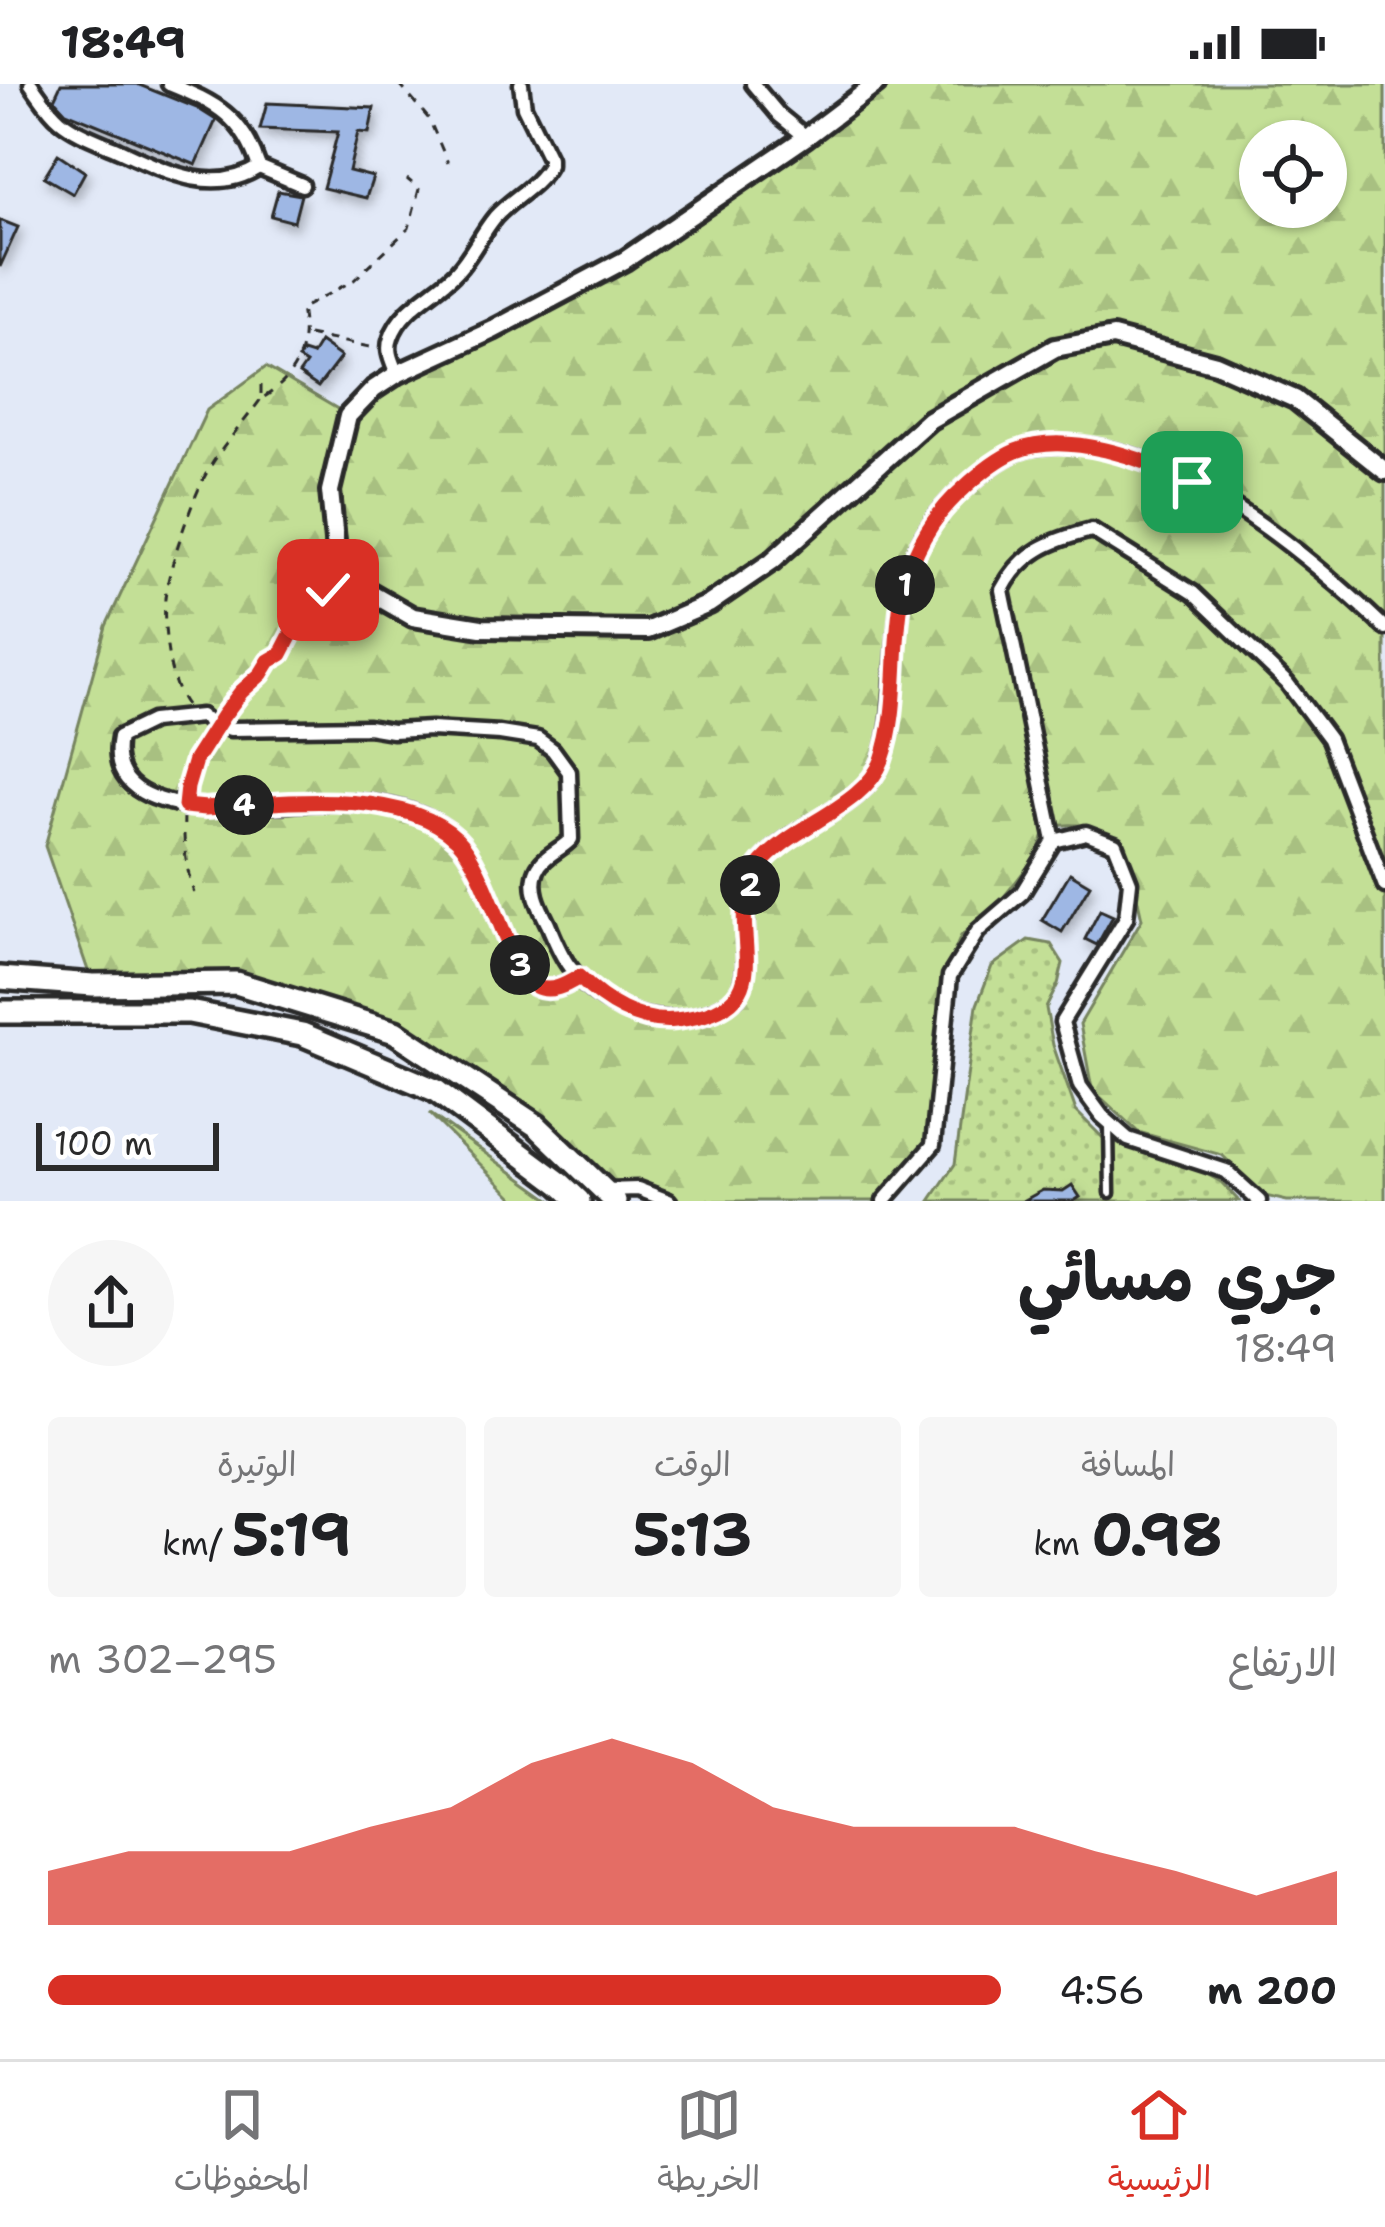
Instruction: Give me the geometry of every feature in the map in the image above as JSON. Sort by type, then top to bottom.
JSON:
[{"type":"main road","points":[[0,977],[93,985],[236,983],[395,1032],[537,1126],[610,1196]]},
{"type":"main road","points":[[0,1012],[189,1012],[302,1034],[435,1090],[578,1201]]},
{"type":"street","points":[[31,84],[71,128],[179,176],[229,180],[260,167]]},
{"type":"street","points":[[170,84],[219,107],[245,135],[260,167],[302,185]]},
{"type":"street","points":[[397,374],[389,351],[404,316],[455,273],[498,214],[547,171],[549,158],[524,107],[521,84]]},
{"type":"street","points":[[753,84],[806,137]]},
{"type":"street","points":[[876,84],[625,260],[374,388],[348,416],[330,491],[337,561],[366,590],[413,617],[481,628],[647,630],[709,604],[772,561],[929,420],[1055,348],[1113,337],[1216,364],[1295,399],[1385,471]]},
{"type":"street","points":[[579,977],[559,988],[533,985],[468,852],[451,833],[419,816],[355,802],[206,808],[167,802],[135,788],[124,775],[116,755],[119,737],[152,722],[209,721],[230,729],[357,726],[538,739],[569,772],[572,831],[567,844],[538,867],[534,885],[543,915],[579,977],[611,1004],[666,1021],[709,1012],[736,998],[746,966],[745,911],[754,873],[786,840],[857,794],[877,773],[887,742],[902,596],[917,549],[950,501],[1018,450],[1100,448],[1192,482],[1258,522],[1385,628]]},
{"type":"street","points":[[884,1201],[933,1145],[950,976],[978,932],[1022,893],[1054,841],[1002,590],[1014,567],[1057,538],[1092,530],[1193,593],[1287,683],[1329,739],[1385,886]]},
{"type":"street","points":[[1054,841],[1086,833],[1114,844],[1130,882],[1126,918],[1062,1022],[1080,1086],[1128,1139],[1226,1171],[1259,1201]]},
{"type":"street","points":[[610,1196],[638,1189],[669,1201]]},
{"type":"lane","points":[[1109,1122],[1110,1193]]},
{"type":"path","points":[[399,84],[429,119],[448,164]]},
{"type":"path","points":[[209,721],[188,708],[176,692],[169,653],[165,596],[186,524],[206,473],[261,399],[279,388],[294,367],[306,334],[301,310],[354,280],[409,228],[419,189],[407,179]]},
{"type":"path","points":[[306,334],[389,351]]},
{"type":"path","points":[[261,385],[261,399]]},
{"type":"path","points":[[194,893],[184,844],[185,806],[209,721],[281,654],[298,621],[338,581]]},
{"type":"green space","points":[[876,84],[1385,84],[1385,1201],[1287,1201],[1265,1196],[1222,1155],[1138,1132],[1092,1089],[1080,1024],[1142,919],[1119,837],[1083,826],[1046,828],[1037,855],[1003,898],[961,936],[945,973],[933,1145],[884,1201],[669,1201],[638,1189],[604,1190],[518,1113],[395,1032],[236,983],[93,985],[45,846],[106,626],[207,410],[266,367],[348,415],[374,389],[625,260]]},
{"type":"green space","points":[[1028,940],[1051,944],[1063,963],[1046,1008],[1053,1045],[1076,1111],[1103,1138],[1194,1167],[1221,1182],[1239,1201],[930,1201],[955,1164],[977,1005],[992,966]]},
{"type":"green space","points":[[429,1113],[551,1200],[552,1201],[517,1201]]},
{"type":"building","points":[[61,84],[137,84],[216,120],[196,165],[66,112],[54,99]]},
{"type":"building","points":[[267,103],[374,108],[369,133],[358,132],[349,171],[373,177],[366,198],[323,188],[338,132],[260,129]]},
{"type":"building","points":[[58,154],[85,172],[73,194],[44,177]]},
{"type":"building","points":[[278,191],[301,195],[294,222],[271,216]]},
{"type":"building","points":[[0,220],[18,227],[0,267]]},
{"type":"building","points":[[320,342],[341,357],[318,387],[299,374],[306,364],[298,359],[303,352],[312,355]]},
{"type":"building","points":[[1070,873],[1090,885],[1062,932],[1042,920]]},
{"type":"building","points":[[1100,910],[1113,916],[1097,945],[1085,939]]},
{"type":"building","points":[[1072,1185],[1080,1197],[1074,1201],[1023,1201],[1043,1190],[1063,1191]]},
{"type":"route","points":[[328,590],[298,621],[281,654],[269,661],[223,716],[195,760],[185,806],[355,802],[419,816],[451,833],[468,852],[533,985],[559,988],[579,977],[598,995],[629,1012],[682,1020],[730,1004],[741,990],[747,953],[747,896],[761,863],[798,830],[857,794],[877,773],[887,742],[908,572],[926,532],[950,501],[1004,457],[1031,447],[1114,451],[1192,482]]}]
